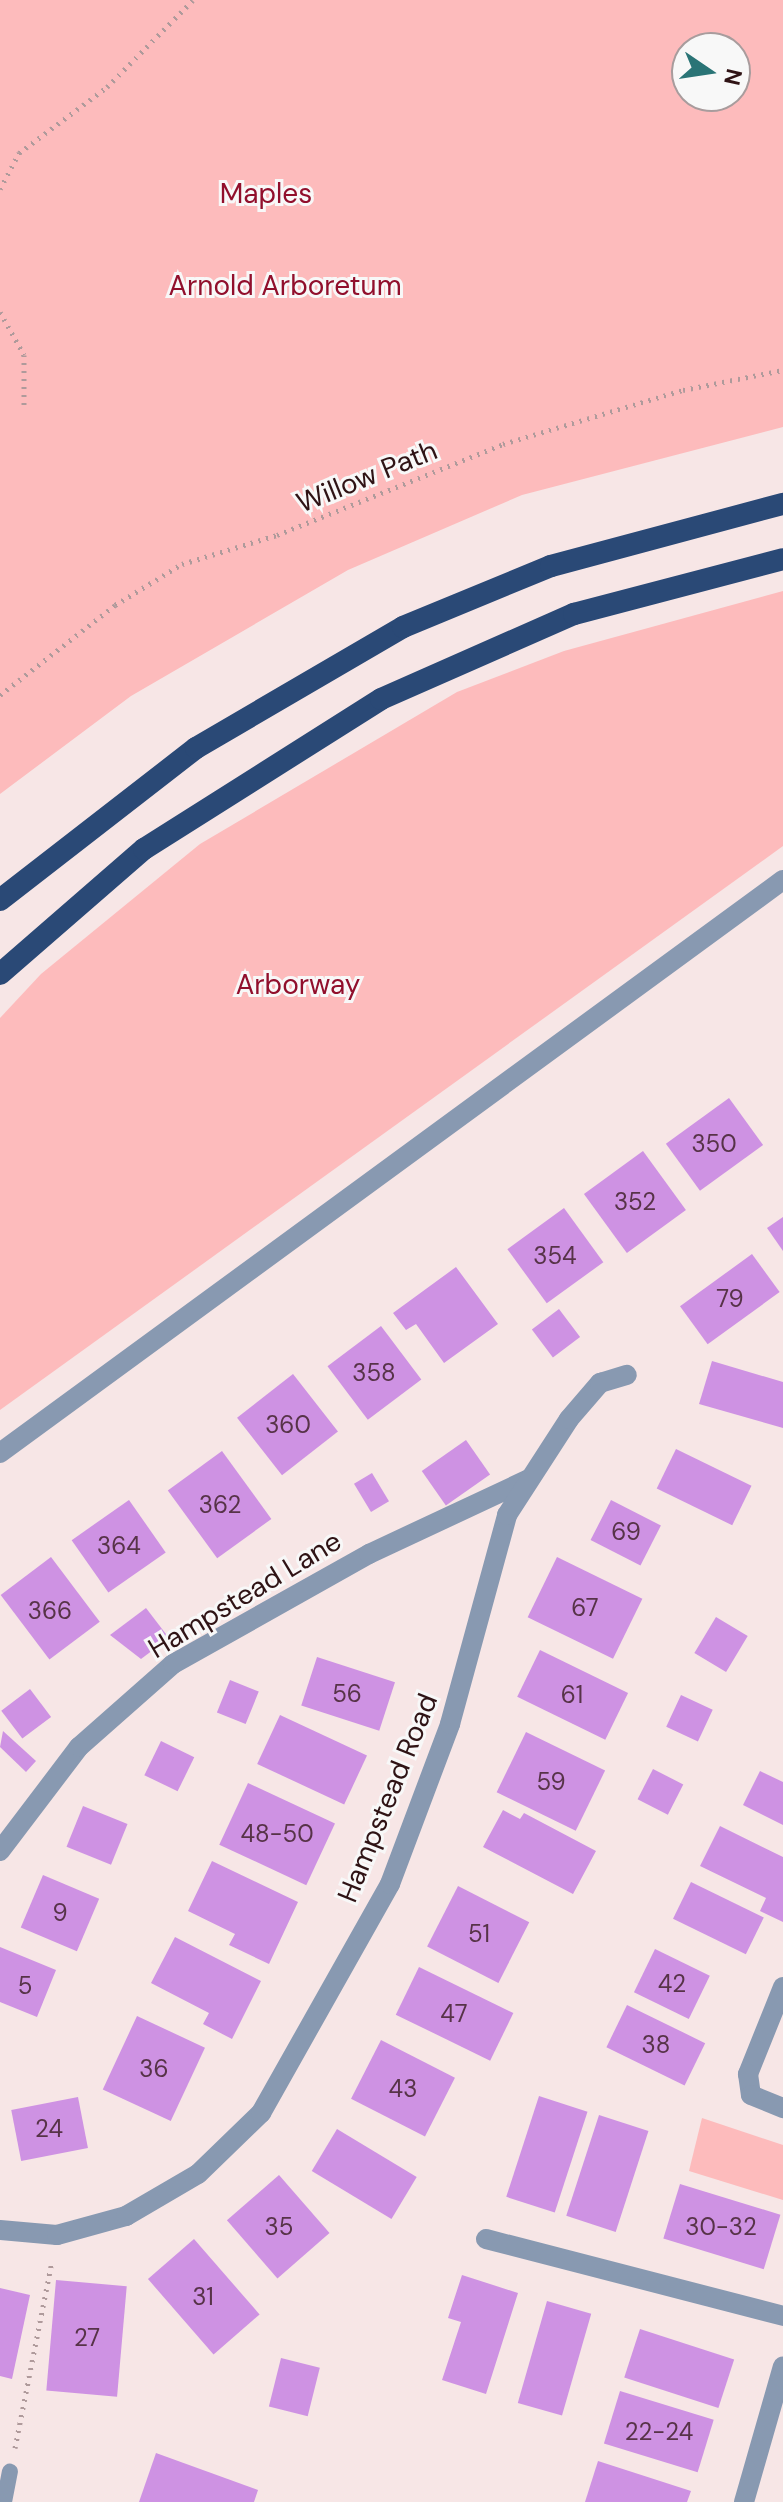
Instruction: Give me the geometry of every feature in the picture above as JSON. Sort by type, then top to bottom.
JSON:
[{"type":"highway","points":[[0,900],[185,755],[403,627],[551,566],[783,504]]},
{"type":"highway","points":[[0,974],[144,849],[381,699],[574,614],[783,559]]},
{"type":"street","points":[[0,1453],[783,880]]},
{"type":"street","name":"Hampstead Road","points":[[0,2230],[57,2235],[126,2216],[198,2174],[261,2113],[390,1884],[450,1724],[507,1515],[529,1479],[600,1383],[627,1375]]},
{"type":"street","name":"Hampstead Lane","points":[[0,1851],[79,1747],[173,1664],[369,1554],[529,1479]]},
{"type":"street","points":[[783,1987],[748,2074],[751,2095],[783,2108]]},
{"type":"street","points":[[486,2239],[783,2316]]},
{"type":"street","points":[[744,2502],[783,2366]]},
{"type":"lane","points":[[4,2502],[10,2472]]},
{"type":"path","points":[[0,189],[19,153],[107,87],[193,0]]},
{"type":"path","points":[[0,312],[24,355],[24,407]]},
{"type":"path","name":"Willow Path","points":[[0,695],[115,605],[182,564],[277,535],[503,444],[683,390],[783,370]]},
{"type":"path","points":[[10,2472],[57,2235]]},
{"type":"green space","name":"Arnold Arboretum","points":[[0,0],[783,0],[783,427],[522,495],[348,570],[131,696],[0,794]]},
{"type":"green space","name":"Arborway","points":[[783,591],[783,846],[0,1410],[0,1018],[41,974],[200,844],[457,692],[564,651]]},
{"type":"green space","points":[[702,2118],[783,2145],[783,2200],[689,2171]]},
{"type":"building","points":[[729,1098],[763,1145],[700,1191],[666,1144]]},
{"type":"building","points":[[643,1151],[686,1210],[627,1253],[584,1194]]},
{"type":"building","points":[[564,1208],[603,1262],[547,1303],[507,1249]]},
{"type":"building","points":[[783,1217],[783,1251],[767,1228]]},
{"type":"building","points":[[752,1254],[780,1292],[708,1344],[680,1306]]},
{"type":"building","points":[[456,1267],[498,1324],[444,1363],[416,1324],[406,1330],[393,1313]]},
{"type":"building","points":[[559,1309],[580,1337],[553,1357],[532,1329]]},
{"type":"building","points":[[381,1326],[421,1380],[368,1420],[327,1366]]},
{"type":"building","points":[[712,1361],[783,1382],[783,1428],[699,1404]]},
{"type":"building","points":[[293,1374],[338,1432],[282,1475],[237,1418]]},
{"type":"building","points":[[466,1440],[490,1474],[446,1505],[422,1471]]},
{"type":"building","points":[[676,1449],[751,1486],[732,1525],[657,1489]]},
{"type":"building","points":[[222,1451],[271,1519],[217,1558],[168,1490]]},
{"type":"building","points":[[372,1473],[389,1501],[371,1512],[354,1484]]},
{"type":"building","points":[[129,1500],[166,1552],[108,1593],[72,1540]]},
{"type":"building","points":[[611,1500],[661,1525],[640,1566],[591,1540]]},
{"type":"building","points":[[51,1557],[100,1622],[49,1660],[1,1595]]},
{"type":"building","points":[[557,1557],[642,1599],[613,1659],[528,1617]]},
{"type":"building","points":[[146,1608],[169,1638],[141,1659],[110,1635]]},
{"type":"building","points":[[716,1617],[748,1636],[726,1672],[694,1653]]},
{"type":"building","points":[[540,1650],[628,1693],[605,1740],[517,1697]]},
{"type":"building","points":[[317,1657],[395,1682],[379,1731],[301,1706]]},
{"type":"building","points":[[230,1680],[259,1692],[246,1724],[217,1712]]},
{"type":"building","points":[[30,1689],[51,1717],[22,1739],[1,1711]]},
{"type":"building","points":[[681,1695],[713,1710],[698,1742],[666,1727]]},
{"type":"building","points":[[280,1715],[367,1756],[344,1805],[257,1764]]},
{"type":"building","points":[[3,1731],[36,1761],[26,1772],[0,1747]]},
{"type":"building","points":[[526,1732],[605,1771],[576,1831],[497,1792]]},
{"type":"building","points":[[161,1741],[194,1757],[178,1791],[144,1775]]},
{"type":"building","points":[[653,1769],[683,1784],[668,1815],[638,1799]]},
{"type":"building","points":[[760,1771],[783,1782],[783,1825],[743,1805]]},
{"type":"building","points":[[248,1783],[335,1824],[306,1885],[219,1845]]},
{"type":"building","points":[[83,1806],[128,1824],[111,1865],[67,1847]]},
{"type":"building","points":[[503,1810],[520,1819],[524,1813],[596,1851],[573,1894],[483,1847]]},
{"type":"building","points":[[720,1826],[783,1857],[783,1922],[760,1911],[766,1898],[700,1866]]},
{"type":"building","points":[[212,1861],[298,1902],[269,1964],[229,1945],[235,1934],[188,1911]]},
{"type":"building","points":[[43,1875],[99,1899],[77,1951],[21,1927]]},
{"type":"building","points":[[691,1882],[764,1918],[746,1954],[673,1919]]},
{"type":"building","points":[[458,1886],[529,1922],[498,1983],[427,1947]]},
{"type":"building","points":[[175,1937],[261,1981],[232,2039],[203,2024],[209,2013],[151,1983]]},
{"type":"building","points":[[0,1947],[56,1970],[37,2017],[0,2002]]},
{"type":"building","points":[[655,1949],[710,1976],[689,2019],[634,1992]]},
{"type":"building","points":[[419,1967],[513,2013],[490,2061],[396,2015]]},
{"type":"building","points":[[627,2005],[705,2043],[685,2085],[606,2047]]},
{"type":"building","points":[[137,2016],[205,2048],[171,2121],[103,2089]]},
{"type":"building","points":[[381,2040],[455,2078],[425,2136],[351,2099]]},
{"type":"building","points":[[539,2096],[588,2112],[555,2213],[506,2197]]},
{"type":"building","points":[[78,2097],[88,2148],[21,2161],[11,2110]]},
{"type":"building","points":[[599,2115],[648,2131],[616,2232],[566,2216]]},
{"type":"building","points":[[337,2129],[417,2177],[391,2219],[312,2171]]},
{"type":"building","points":[[279,2175],[330,2233],[277,2278],[227,2220]]},
{"type":"building","points":[[680,2184],[780,2215],[764,2269],[663,2239]]},
{"type":"building","points":[[194,2239],[260,2314],[214,2354],[148,2279]]},
{"type":"building","points":[[462,2275],[518,2293],[486,2394],[442,2380],[461,2322],[448,2318]]},
{"type":"building","points":[[56,2280],[127,2286],[117,2397],[46,2391]]},
{"type":"building","points":[[0,2288],[30,2295],[12,2379],[0,2376]]},
{"type":"building","points":[[547,2301],[591,2314],[562,2416],[518,2403]]},
{"type":"building","points":[[640,2329],[734,2360],[718,2408],[624,2378]]},
{"type":"building","points":[[281,2358],[320,2368],[308,2416],[269,2407]]},
{"type":"building","points":[[620,2391],[714,2420],[698,2472],[604,2444]]},
{"type":"building","points":[[156,2453],[258,2490],[254,2502],[139,2502]]},
{"type":"building","points":[[598,2461],[691,2491],[687,2502],[585,2502]]},
{"type":"park label","name":"Maples","points":[[266,194]]}]
